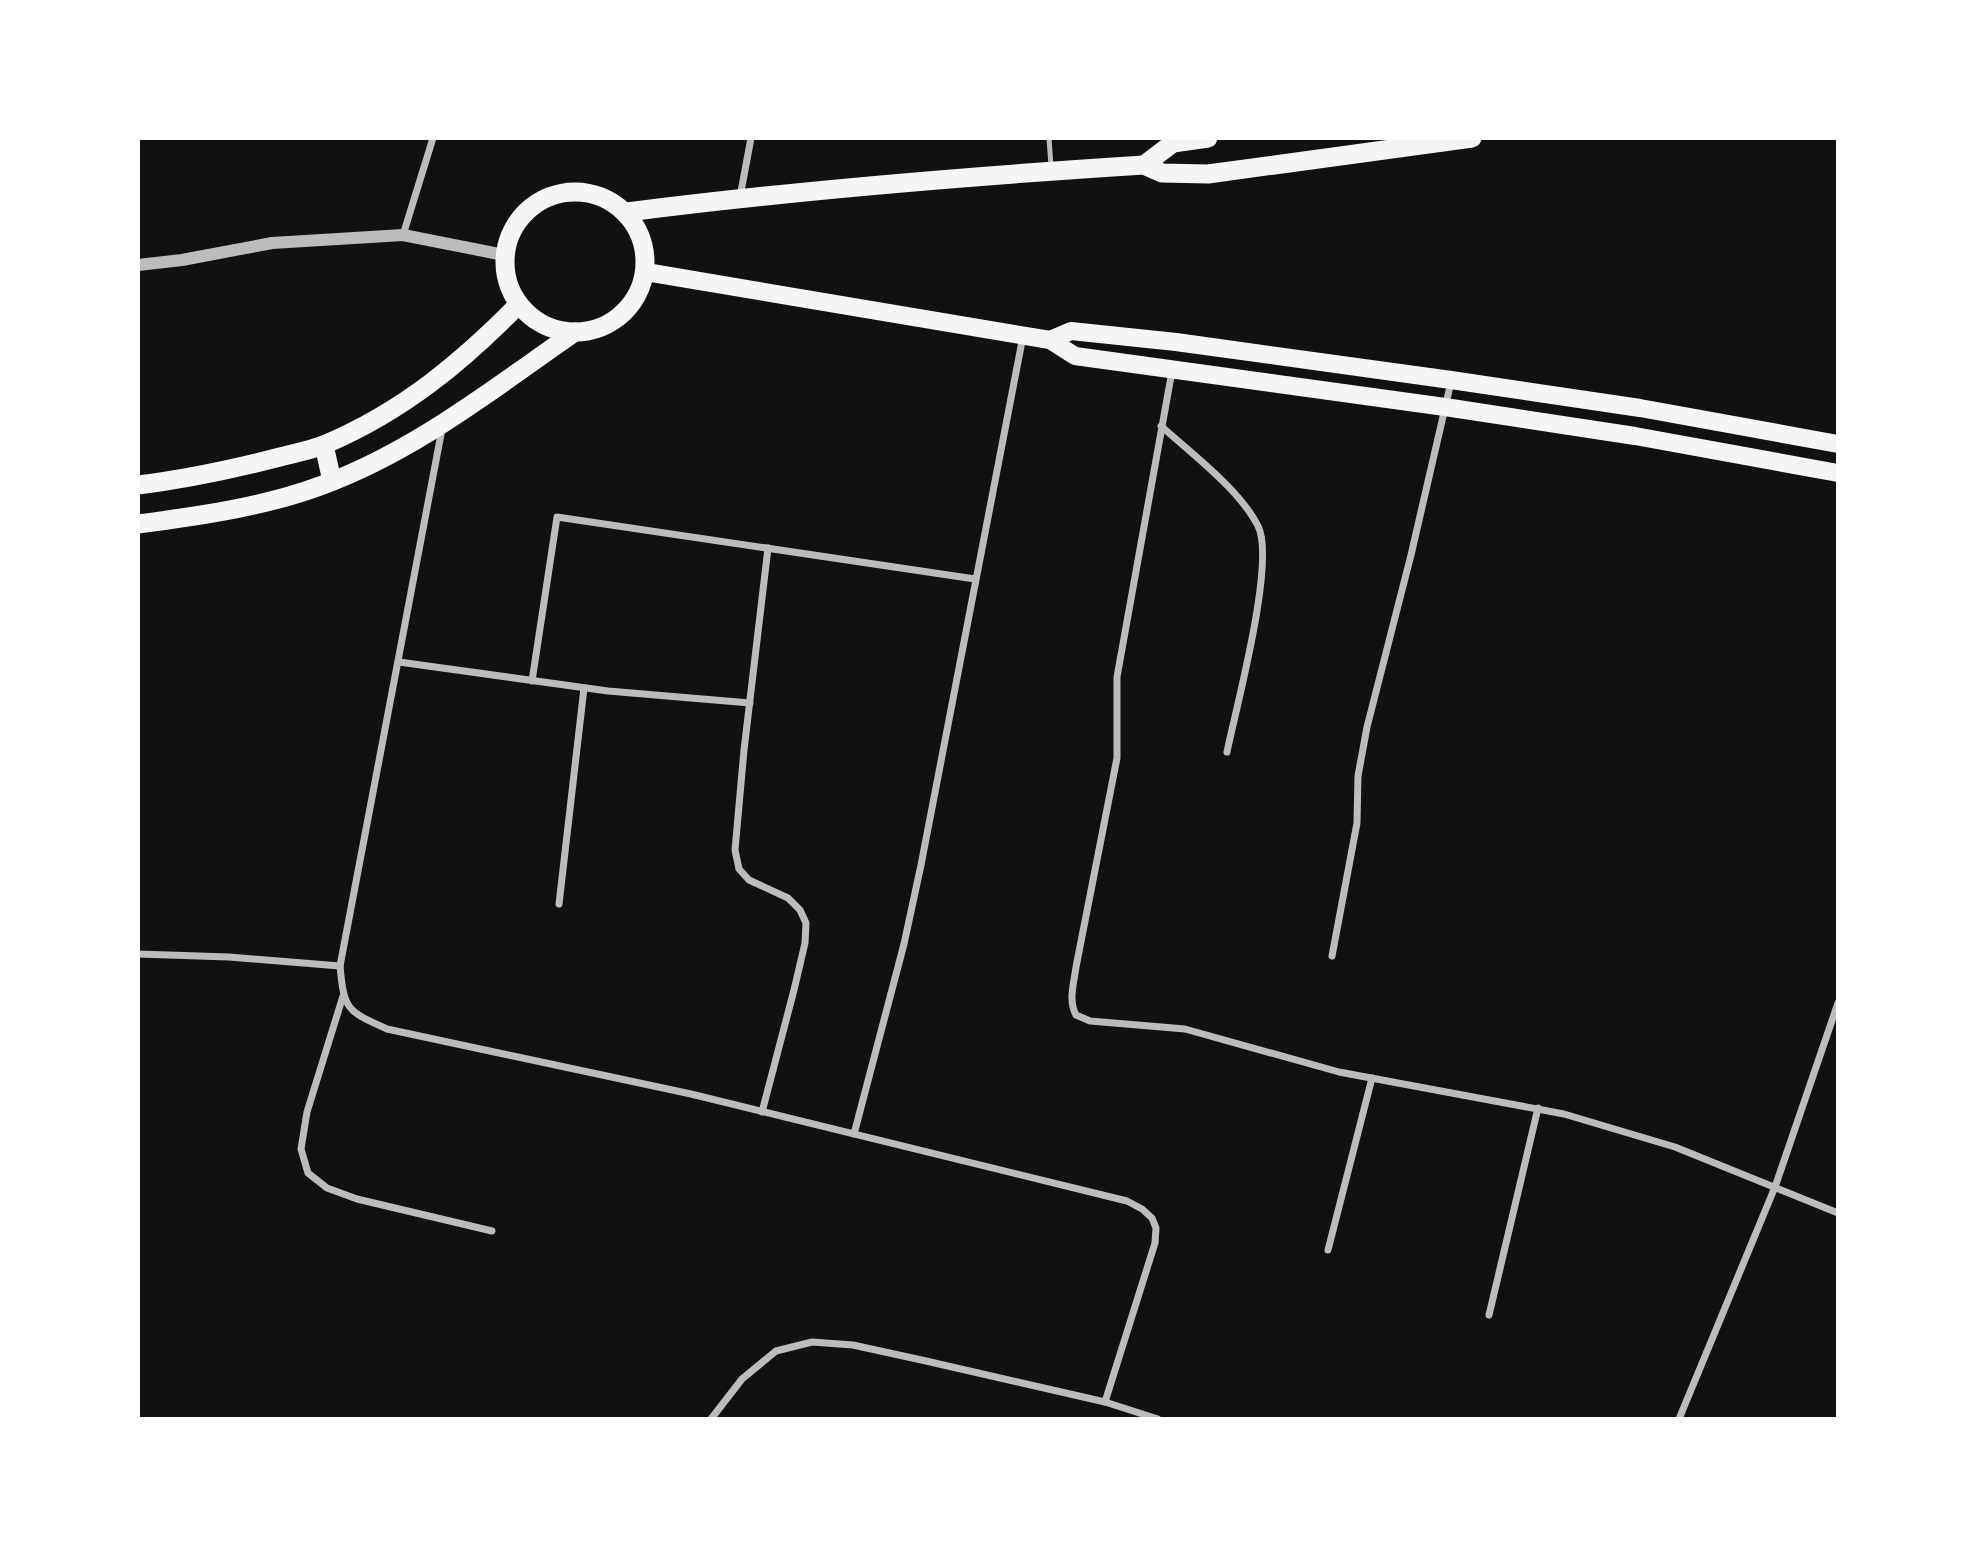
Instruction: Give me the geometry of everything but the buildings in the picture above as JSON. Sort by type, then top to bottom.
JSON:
[{"type":"highway","points":[[1144,165],[1173,143],[1208,138]]},
{"type":"highway","points":[[627,212],[924,180],[1052,171],[1144,165],[1163,173],[1208,174],[1472,138]]},
{"type":"highway","points":[[592,192],[627,212],[643,240],[646,272],[636,299],[621,315],[596,327],[575,332],[551,329],[528,314],[519,304],[506,277],[504,255],[518,218],[551,194],[592,192]]},
{"type":"highway","points":[[138,485],[246,466],[324,445],[422,391],[482,342],[519,304]]},
{"type":"highway","points":[[138,524],[255,504],[332,481],[374,463],[443,424],[575,332]]},
{"type":"highway","points":[[324,445],[332,481]]},
{"type":"main road","points":[[646,272],[1050,340],[1075,356],[1445,407],[1635,436],[1838,472]]},
{"type":"main road","points":[[1050,340],[1071,331],[1176,342],[1640,408],[1838,444]]},
{"type":"street","points":[[403,235],[433,138]]},
{"type":"street","points":[[739,198],[751,138]]},
{"type":"street","points":[[138,265],[182,260],[272,243],[403,235],[504,255]]},
{"type":"street","points":[[854,1135],[904,944],[921,865],[1023,335]]},
{"type":"street","points":[[1171,370],[1117,677],[1118,758],[1072,996],[1072,1008],[1076,1015],[1090,1021],[1185,1029],[1285,1058],[1372,1078],[1564,1114],[1675,1147],[1838,1213]]},
{"type":"street","points":[[1332,956],[1357,823],[1358,776],[1367,727],[1411,555],[1451,380]]},
{"type":"street","points":[[443,424],[340,966],[343,996],[307,1112],[301,1149],[308,1173],[327,1188],[357,1199],[492,1231]]},
{"type":"street","points":[[1161,426],[1247,508],[1259,529],[1262,550],[1258,599],[1227,752]]},
{"type":"street","points":[[532,681],[557,517],[975,579]]},
{"type":"street","points":[[762,1111],[805,943],[806,923],[800,910],[788,898],[749,880],[740,869],[735,850],[768,548]]},
{"type":"street","points":[[398,662],[584,688],[750,703]]},
{"type":"street","points":[[559,904],[584,688]]},
{"type":"street","points":[[138,954],[229,957],[340,966]]},
{"type":"street","points":[[343,996],[356,1015],[387,1029],[691,1094],[1126,1200],[1152,1218],[1156,1228],[1152,1258],[1105,1402]]},
{"type":"street","points":[[1679,1419],[1775,1187],[1838,1003]]},
{"type":"street","points":[[1328,1250],[1372,1078]]},
{"type":"street","points":[[1489,1315],[1538,1108]]},
{"type":"street","points":[[711,1419],[743,1379],[776,1351],[812,1342],[853,1345],[1105,1402],[1158,1419]]},
{"type":"lane","points":[[1049,138],[1052,171]]}]
